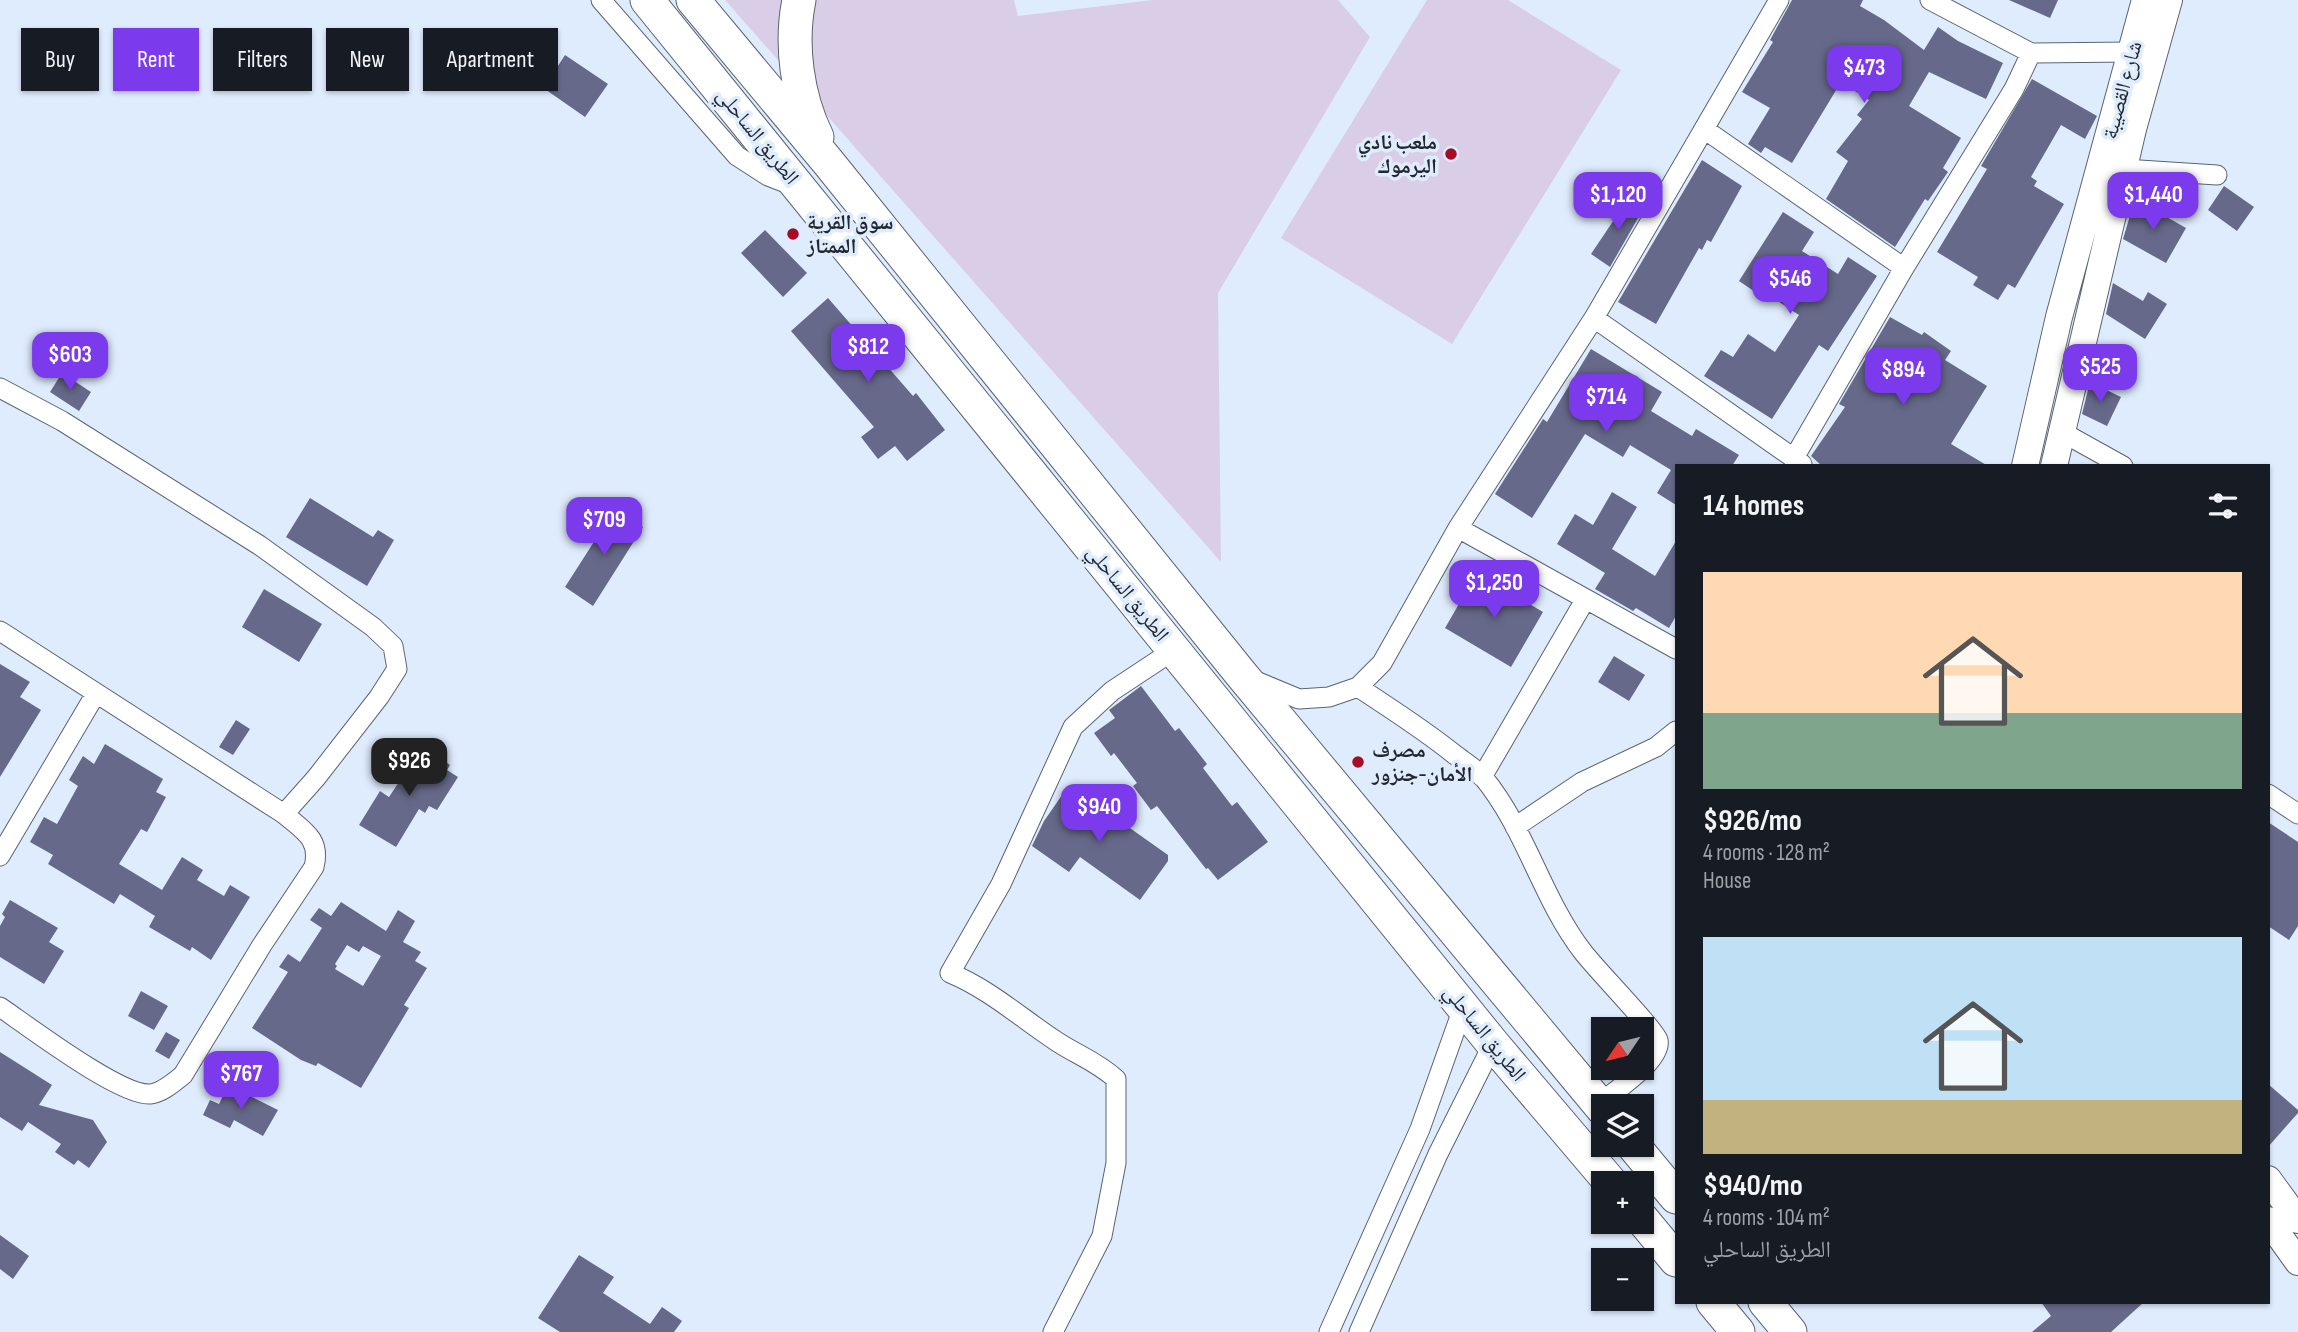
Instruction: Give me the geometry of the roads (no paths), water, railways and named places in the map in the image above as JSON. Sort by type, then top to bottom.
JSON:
[{"type":"highway","name":"الطريق الساحلي","points":[[648,0],[1463,1008],[1601,1171]]},
{"type":"highway","name":"الطريق الساحلي","points":[[693,0],[828,162],[1241,674],[1591,1094]]},
{"type":"highway","points":[[799,0],[795,49],[800,88],[811,126],[828,162]]},
{"type":"highway","points":[[1643,1157],[1675,1196]]},
{"type":"highway","points":[[1654,1233],[1675,1258]]},
{"type":"highway","points":[[1715,1304],[1738,1332]]},
{"type":"highway","points":[[1767,1304],[1790,1332]]},
{"type":"street","points":[[601,0],[737,156],[768,176],[802,190]]},
{"type":"street","points":[[1241,674],[1299,699],[1329,697],[1358,687],[1382,663],[1458,528],[1594,318],[1779,0]]},
{"type":"street","points":[[1930,0],[2031,54],[2136,40],[2133,0]]},
{"type":"street","name":"شارع القصيبة","points":[[2025,464],[2059,317],[2145,0]]},
{"type":"street","points":[[2053,464],[2124,169],[2169,0]]},
{"type":"street","points":[[1594,318],[1799,462],[1904,268],[2014,89],[2031,54]]},
{"type":"street","points":[[1704,129],[1904,268]]},
{"type":"street","points":[[2124,169],[2217,175]]},
{"type":"street","points":[[0,388],[62,421],[259,545],[373,627],[393,646],[397,668],[385,688],[316,778],[284,814]]},
{"type":"street","points":[[2060,431],[2119,464]]},
{"type":"street","points":[[1458,528],[1675,648]]},
{"type":"street","points":[[1482,776],[1585,600]]},
{"type":"street","points":[[0,631],[95,695],[284,814],[314,843],[318,852],[314,867],[262,945],[183,1075],[172,1084],[151,1094],[133,1091],[91,1068],[0,1007]]},
{"type":"street","points":[[1053,1332],[1102,1236],[1115,1163],[1116,1079],[1097,1062],[1060,1044],[974,983],[950,973],[1002,884],[1073,727],[1112,691],[1174,650]]},
{"type":"street","points":[[1358,687],[1424,730],[1482,776],[1515,827],[1581,950],[1654,1031],[1658,1051],[1614,1094]]},
{"type":"street","points":[[0,856],[95,695]]},
{"type":"street","points":[[1515,827],[1582,782],[1656,747],[1675,732]]},
{"type":"street","points":[[2270,795],[2298,814]]},
{"type":"street","points":[[1329,1332],[1420,1129],[1463,1008]]},
{"type":"street","points":[[1359,1332],[1438,1154],[1493,1044]]},
{"type":"street","points":[[2270,1182],[2298,1220]]},
{"type":"street","points":[[2270,1223],[2298,1262]]},
{"type":"place","name":"ملعب نادي اليرموك","points":[[1451,154]]},
{"type":"place","name":"سوق القرية الممتاز","points":[[793,234]]},
{"type":"place","name":"مصرف الأمان-جنزور","points":[[1358,762]]}]
